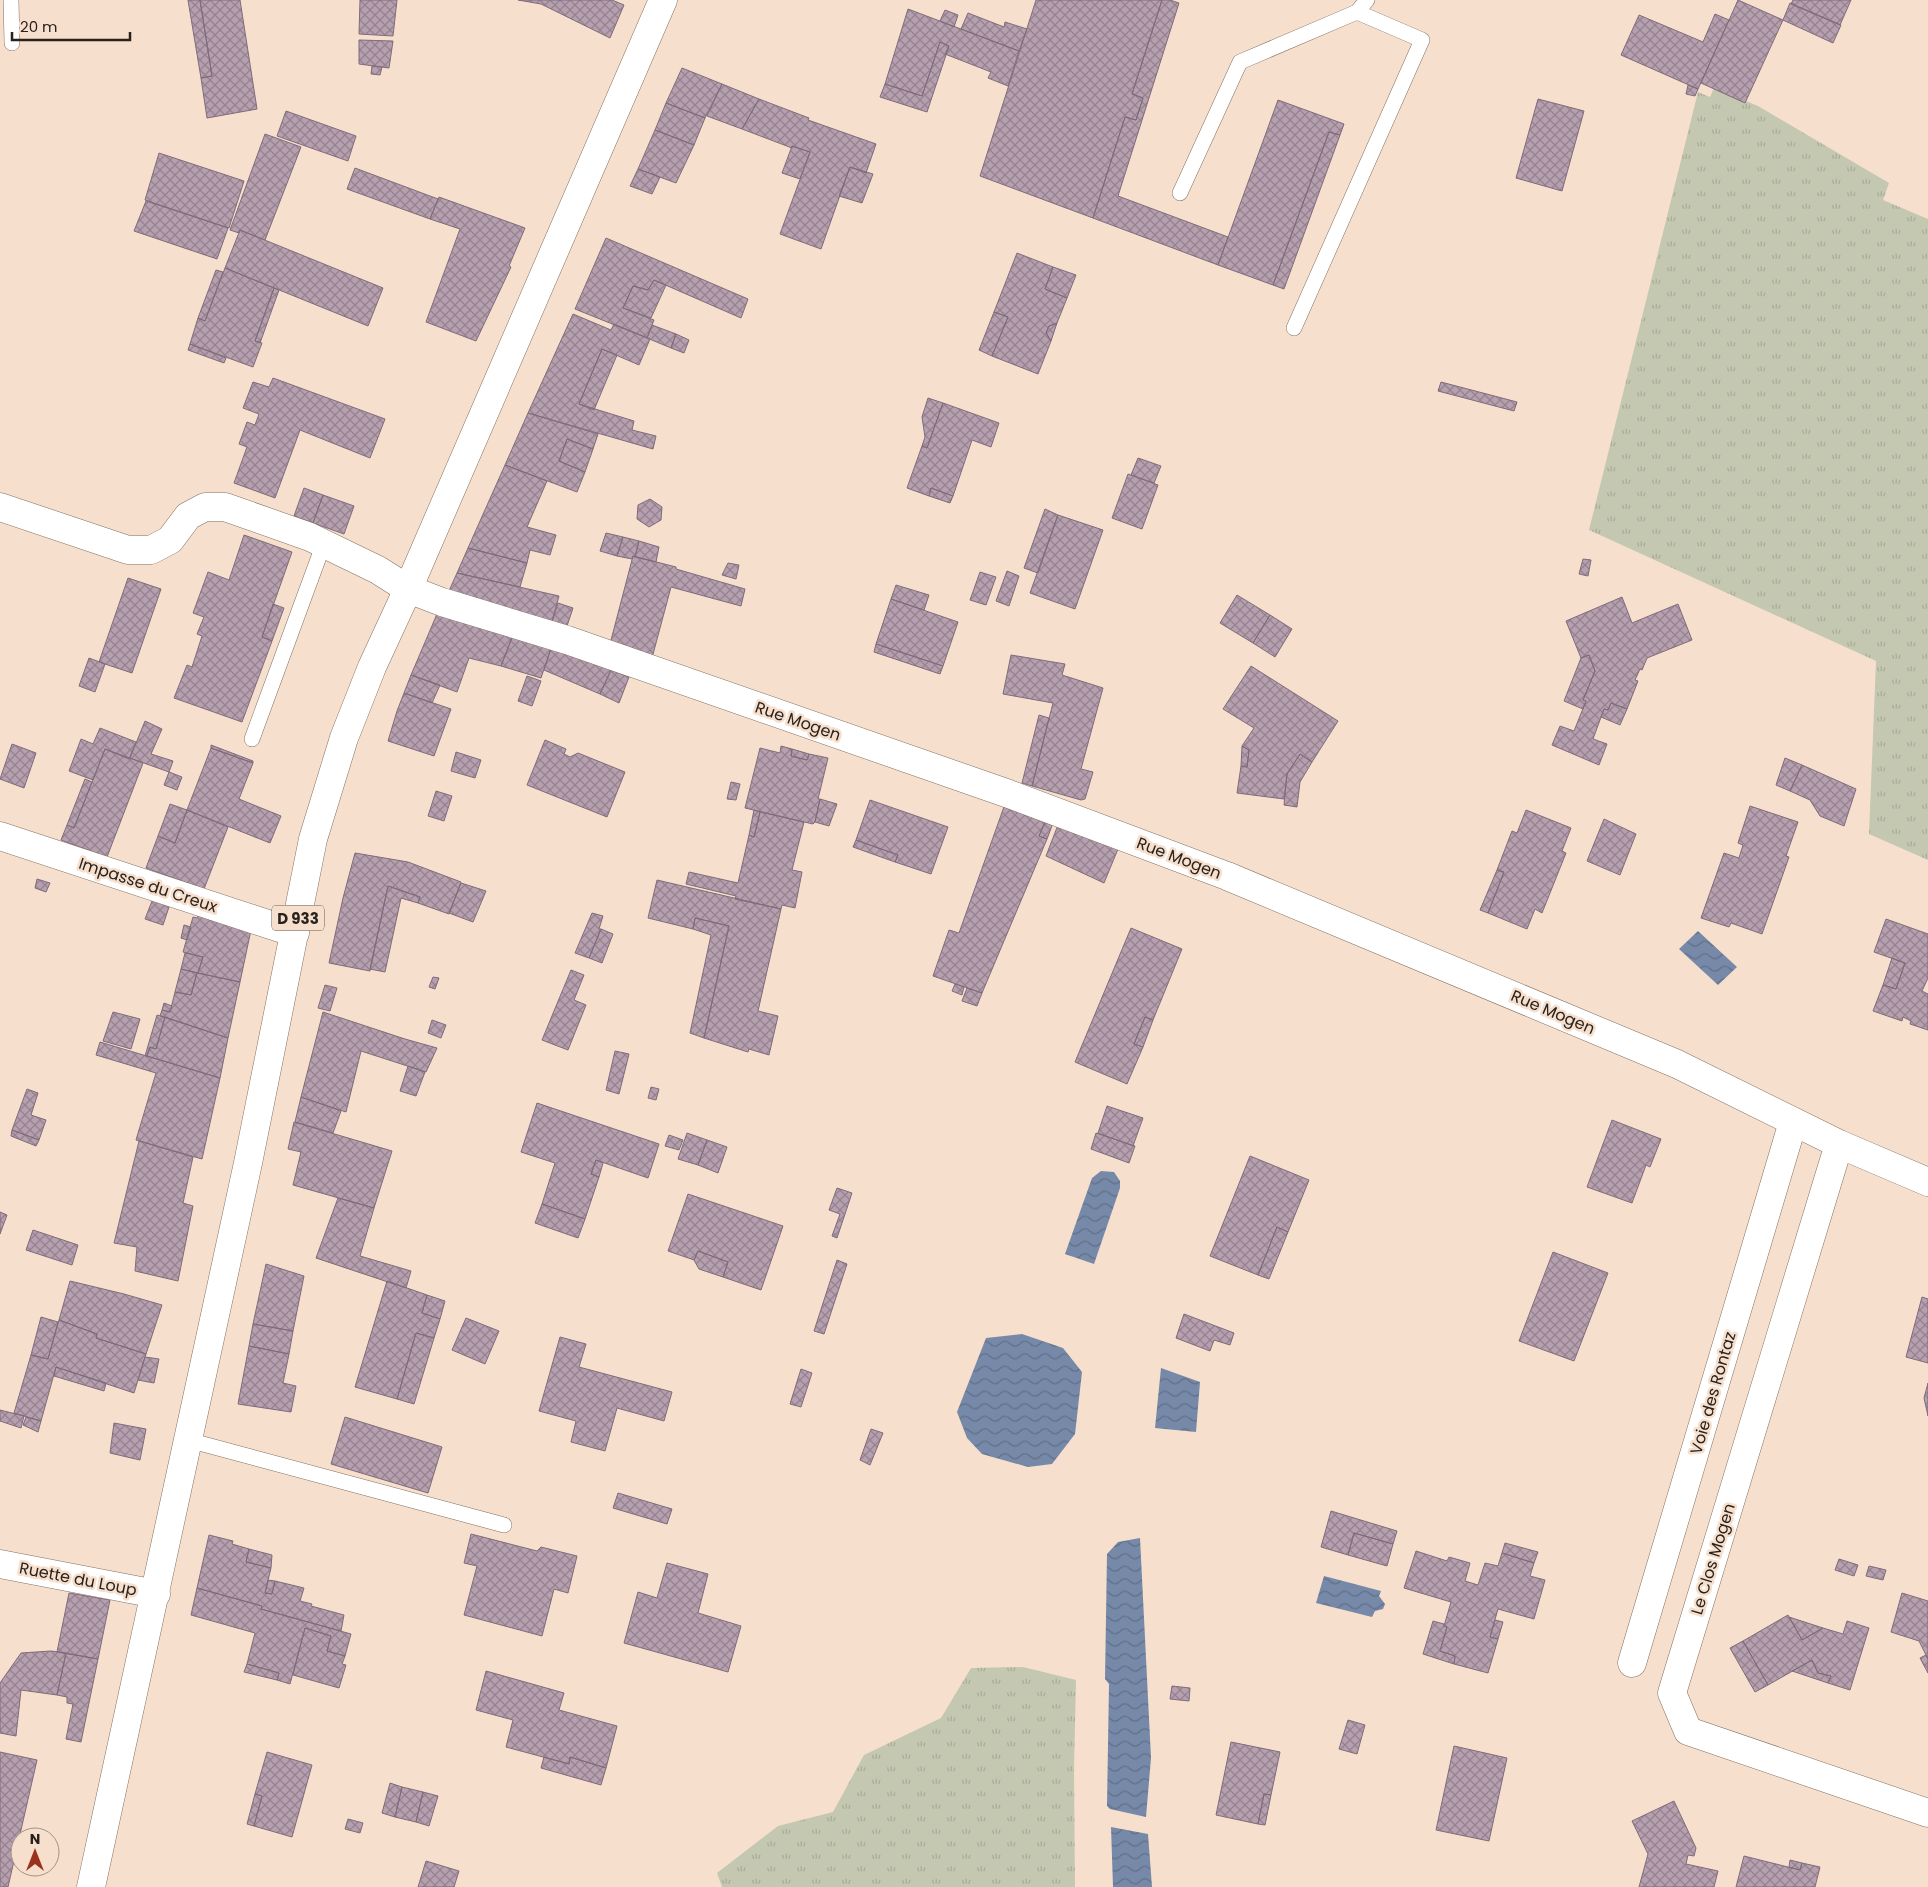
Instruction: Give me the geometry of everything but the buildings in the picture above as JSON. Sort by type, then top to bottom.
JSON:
[{"type":"street","name":"D 933","points":[[91,1887],[156,1594],[295,933],[313,839],[344,738],[372,667],[408,589],[658,2]]},
{"type":"street","name":"Rue Mogen","points":[[0,507],[128,550],[151,550],[170,540],[188,516],[205,507],[226,507],[324,542],[378,570],[408,589],[442,602],[567,640],[962,778],[1227,876],[1677,1064],[1839,1144],[1928,1182]]},
{"type":"street","name":"Impasse du Creux","points":[[0,836],[295,933]]},
{"type":"street","name":"Voie des Rontaz","points":[[1632,1663],[1793,1122]]},
{"type":"street","name":"Le Clos Mogen","points":[[1839,1144],[1672,1693],[1688,1731],[1928,1813]]},
{"type":"street","name":"Ruette du Loup","points":[[0,1564],[156,1594]]},
{"type":"lane","points":[[11,0],[12,43]]},
{"type":"lane","points":[[1180,193],[1240,62],[1357,12],[1367,0]]},
{"type":"lane","points":[[1294,328],[1422,40],[1357,12]]},
{"type":"lane","points":[[252,739],[324,542]]},
{"type":"lane","points":[[188,1440],[504,1526]]},
{"type":"green space","points":[[1714,88],[1758,106],[1889,183],[1883,200],[1928,219],[1928,860],[1869,834],[1876,661],[1589,530],[1698,92],[1710,97]]},
{"type":"green space","points":[[1023,1667],[1076,1680],[1074,1770],[1075,1887],[722,1887],[717,1873],[778,1826],[833,1812],[864,1755],[941,1718],[971,1668]]},
{"type":"water","points":[[1698,931],[1737,967],[1718,985],[1679,949]]},
{"type":"water","points":[[1101,1171],[1114,1172],[1120,1181],[1120,1188],[1094,1264],[1065,1254],[1092,1178]]},
{"type":"water","points":[[1022,1334],[1063,1348],[1082,1372],[1075,1434],[1052,1464],[1028,1467],[982,1454],[967,1438],[957,1412],[986,1338]]},
{"type":"water","points":[[1161,1368],[1200,1382],[1196,1432],[1155,1428]]},
{"type":"water","points":[[1140,1538],[1151,1758],[1146,1817],[1110,1809],[1107,1806],[1109,1684],[1105,1679],[1107,1554],[1118,1542]]},
{"type":"water","points":[[1324,1576],[1381,1591],[1379,1596],[1385,1604],[1383,1609],[1375,1611],[1372,1617],[1316,1603]]},
{"type":"water","points":[[1111,1827],[1148,1834],[1152,1887],[1113,1887]]}]
